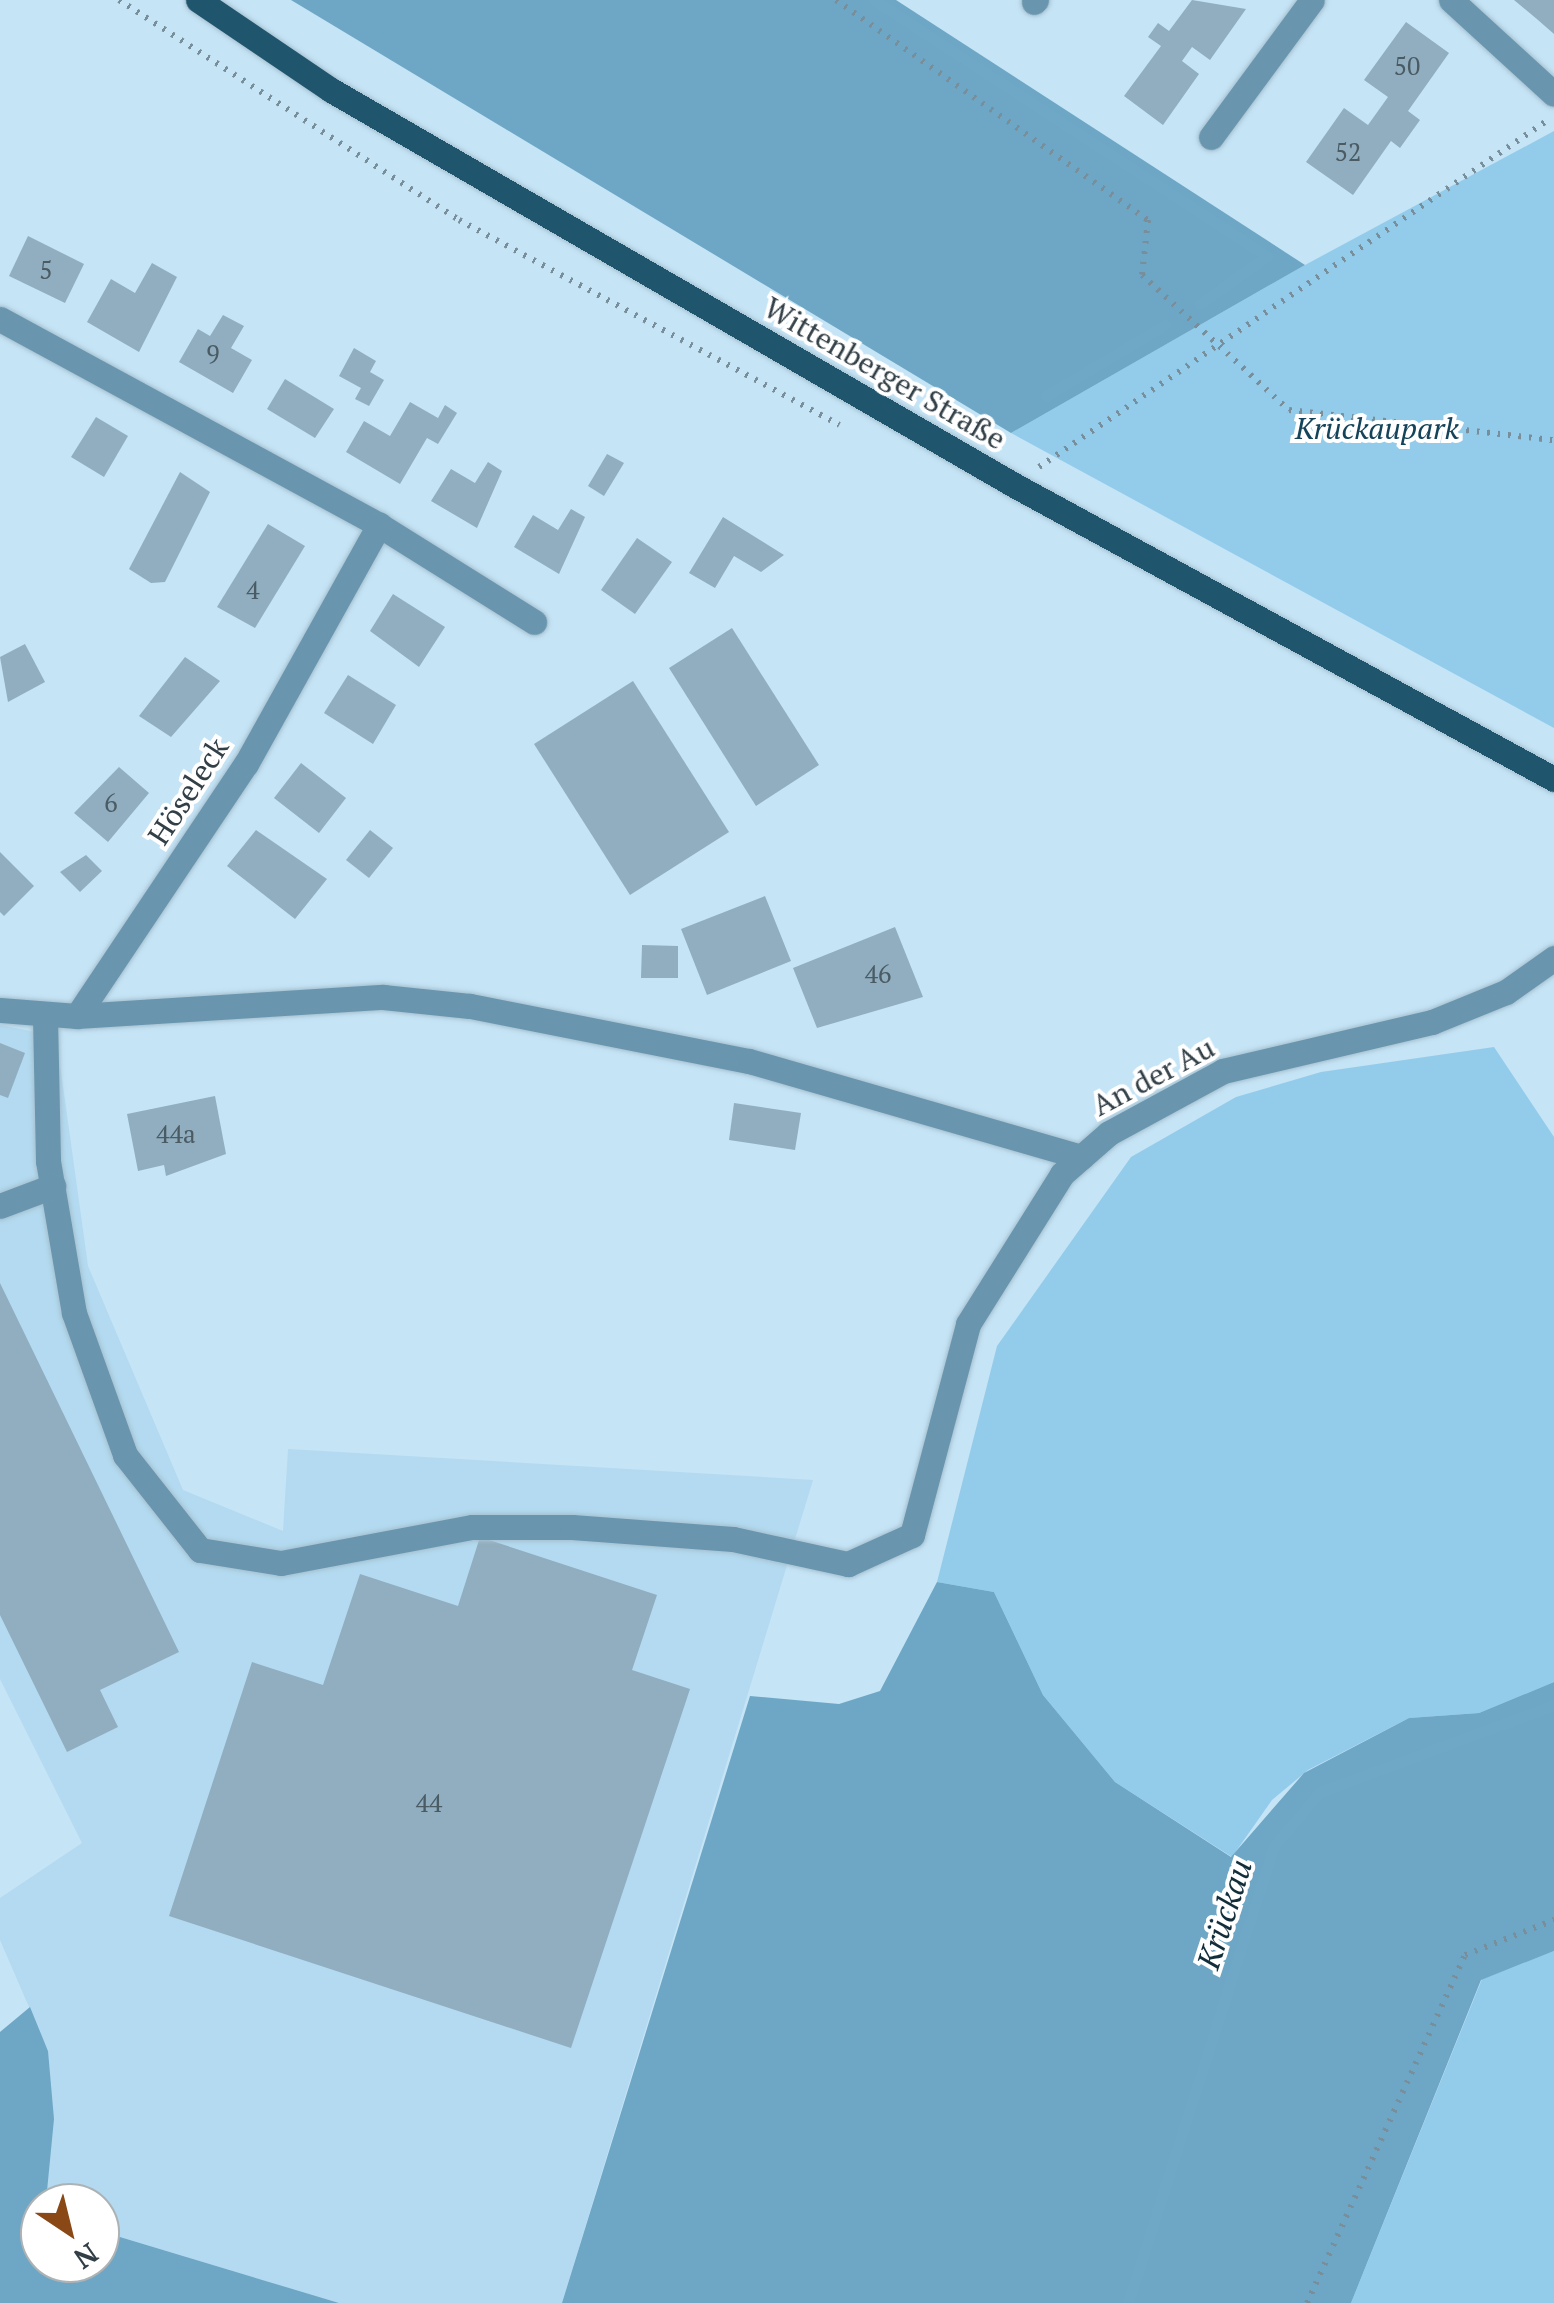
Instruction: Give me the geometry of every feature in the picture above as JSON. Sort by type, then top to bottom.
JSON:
[{"type":"main road","name":"Wittenberger Straße","points":[[198,0],[331,90],[1014,485],[1554,779]]},
{"type":"street","points":[[1211,137],[1312,0]]},
{"type":"street","points":[[1451,0],[1554,94]]},
{"type":"street","points":[[0,319],[378,525],[534,622]]},
{"type":"street","name":"Höseleck","points":[[77,1016],[246,764],[378,525]]},
{"type":"street","name":"An der Au","points":[[45,1017],[52,1186],[74,1313],[126,1455],[200,1550],[281,1564],[472,1527],[572,1526],[733,1539],[848,1564],[912,1535],[930,1492],[968,1324],[1081,1157],[1223,1071],[1432,1022],[1506,992],[1554,958]]},
{"type":"street","points":[[0,1010],[45,1017],[77,1016],[384,997],[470,1006],[749,1061],[1081,1157]]},
{"type":"street","points":[[0,1206],[52,1186]]},
{"type":"path","points":[[836,0],[1148,220],[1142,274],[1212,344],[1288,410],[1554,440]]},
{"type":"path","points":[[1014,485],[1212,344],[1554,116]]},
{"type":"path","points":[[1308,2303],[1465,1954],[1554,1920]]},
{"type":"shaded area","points":[[291,0],[896,0],[1305,265],[1011,433]]},
{"type":"shaded area","points":[[0,1025],[56,1036],[88,1266],[183,1490],[283,1531],[288,1449],[813,1480],[562,2303],[339,2303],[120,2237],[120,2183],[46,2183],[48,2051],[0,1940],[0,1898],[82,1843],[0,1679]]},
{"type":"shaded area","points":[[937,1582],[994,1592],[1043,1695],[1115,1782],[1231,1857],[1304,1773],[1409,1718],[1479,1713],[1554,1682],[1554,1951],[1481,1980],[1351,2303],[562,2303],[750,1696],[839,1704],[880,1691]]},
{"type":"shaded area","points":[[30,2007],[48,2051],[54,2119],[48,2183],[20,2183],[20,2283],[120,2283],[120,2237],[339,2303],[0,2303],[0,2032]]},
{"type":"green space","name":"Krückaupark","points":[[1554,131],[1554,728],[1011,433],[1305,265]]},
{"type":"green space","points":[[1494,1047],[1554,1137],[1554,1682],[1479,1713],[1409,1718],[1308,1770],[1272,1800],[1232,1857],[1115,1782],[1043,1695],[994,1592],[937,1582],[997,1346],[1131,1157],[1236,1097],[1321,1072]]},
{"type":"green space","points":[[1554,1951],[1554,2303],[1351,2303],[1482,1979]]},
{"type":"building","points":[[1192,0],[1246,9],[1210,60],[1192,47],[1182,61],[1199,74],[1163,125],[1124,96],[1161,46],[1148,37],[1158,23],[1169,31]]},
{"type":"building","points":[[1514,0],[1554,0],[1554,34],[1538,20]]},
{"type":"building","points":[[1406,22],[1449,53],[1408,111],[1420,120],[1400,148],[1391,141],[1353,195],[1306,162],[1344,108],[1368,125],[1388,97],[1364,80]]},
{"type":"building","points":[[28,236],[84,264],[65,303],[9,276]]},
{"type":"building","points":[[152,263],[177,277],[139,352],[87,322],[111,279],[135,293]]},
{"type":"building","points":[[223,315],[244,326],[231,348],[252,360],[233,393],[179,362],[198,329],[210,336]]},
{"type":"building","points":[[354,348],[376,361],[370,372],[384,380],[369,406],[355,399],[361,388],[339,376]]},
{"type":"building","points":[[285,379],[334,409],[315,438],[267,409]]},
{"type":"building","points":[[410,402],[438,418],[445,405],[457,413],[438,444],[427,438],[400,484],[346,452],[364,421],[390,436]]},
{"type":"building","points":[[96,417],[128,436],[104,477],[71,457]]},
{"type":"building","points":[[607,454],[624,463],[604,496],[588,486]]},
{"type":"building","points":[[488,462],[502,471],[477,528],[431,501],[451,469],[475,483]]},
{"type":"building","points":[[180,472],[210,492],[165,582],[151,583],[129,569]]},
{"type":"building","points":[[571,509],[585,517],[559,574],[514,547],[533,515],[558,530]]},
{"type":"building","points":[[723,517],[784,555],[761,572],[734,556],[715,588],[689,573]]},
{"type":"building","points":[[268,524],[305,546],[255,628],[217,607]]},
{"type":"building","points":[[637,538],[672,562],[635,614],[601,590]]},
{"type":"building","points":[[393,594],[445,627],[419,667],[370,631]]},
{"type":"building","points":[[732,628],[819,765],[756,806],[669,668]]},
{"type":"building","points":[[25,644],[45,682],[8,702],[0,657]]},
{"type":"building","points":[[185,657],[220,681],[171,737],[139,716]]},
{"type":"building","points":[[348,675],[396,705],[373,744],[324,713]]},
{"type":"building","points":[[633,681],[729,832],[630,895],[534,744]]},
{"type":"building","points":[[301,763],[346,798],[319,833],[274,798]]},
{"type":"building","points":[[119,767],[149,793],[108,842],[74,813]]},
{"type":"building","points":[[256,830],[327,879],[295,919],[227,866]]},
{"type":"building","points":[[370,830],[393,848],[369,878],[346,860]]},
{"type":"building","points":[[0,852],[34,886],[4,916],[0,912]]},
{"type":"building","points":[[86,855],[102,871],[80,892],[60,872]]},
{"type":"building","points":[[765,896],[791,961],[707,995],[681,929]]},
{"type":"building","points":[[895,927],[923,997],[817,1028],[793,968]]},
{"type":"building","points":[[642,945],[678,946],[678,978],[641,978]]},
{"type":"building","points":[[0,1043],[25,1053],[8,1098],[0,1095]]},
{"type":"building","points":[[215,1096],[226,1154],[166,1176],[164,1165],[138,1171],[127,1114]]},
{"type":"building","points":[[734,1103],[801,1113],[795,1150],[729,1140]]},
{"type":"building","points":[[0,1283],[179,1652],[100,1690],[118,1727],[67,1752],[0,1615]]},
{"type":"building","points":[[480,1537],[657,1595],[632,1670],[690,1689],[571,2048],[169,1916],[252,1662],[323,1685],[360,1574],[458,1606]]},
{"type":"waterway","points":[[874,0],[1267,256],[1200,304]]},
{"type":"waterway","points":[[1046,396],[1165,325]]},
{"type":"waterway","name":"Krückau","points":[[1128,2303],[1274,1846],[1320,1792],[1554,1705]]}]
